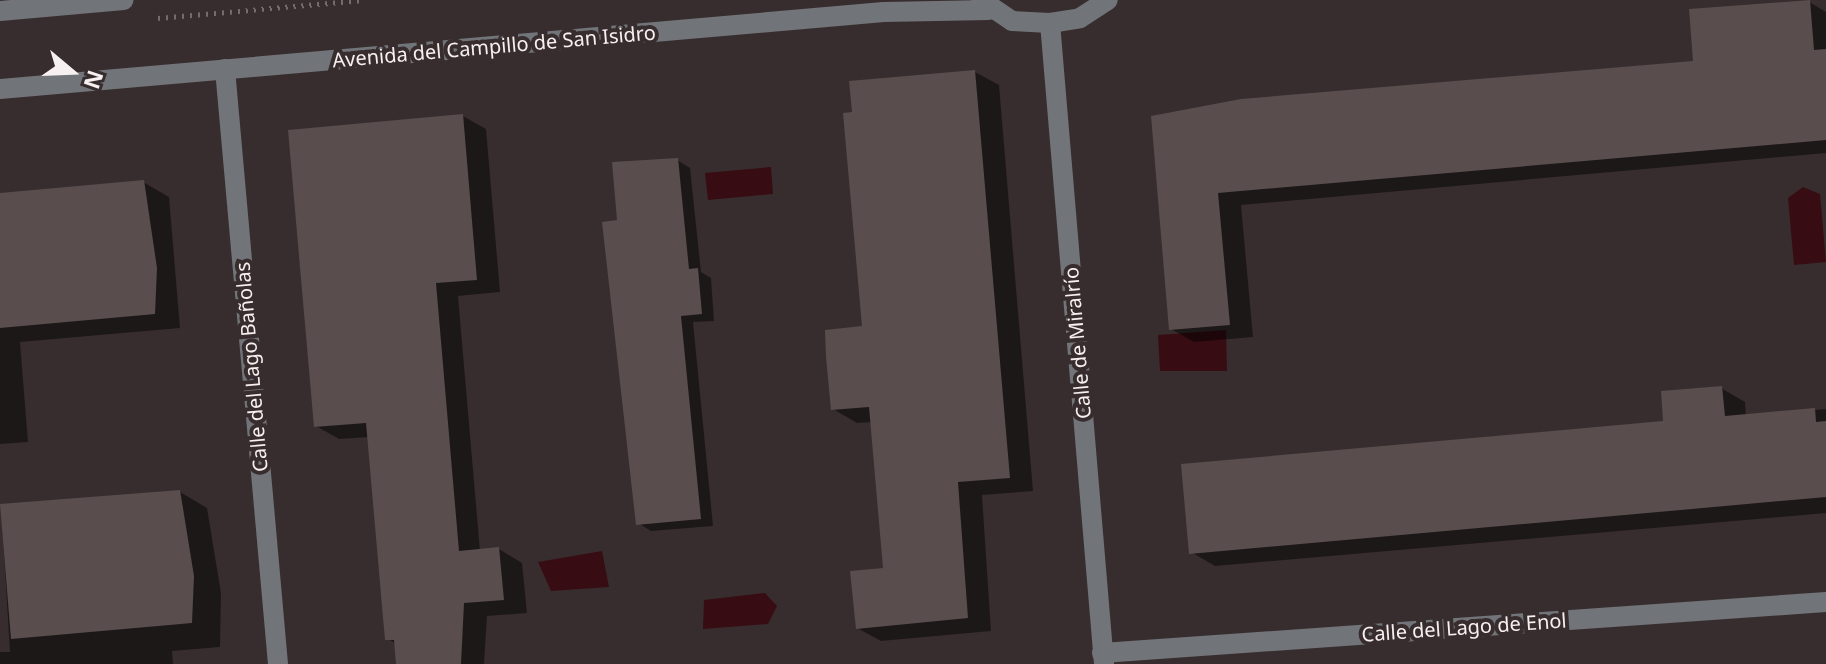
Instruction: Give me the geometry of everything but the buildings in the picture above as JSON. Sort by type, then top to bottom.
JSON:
[{"type":"street","points":[[0,11],[124,0]]},
{"type":"street","name":"Avenida del Campillo de San Isidro","points":[[0,89],[985,5],[1012,21],[1050,23],[1080,18],[1108,0]]},
{"type":"street","name":"Calle de Miralrío","points":[[1050,23],[1103,659]]},
{"type":"street","name":"Calle del Lago Bañolas","points":[[225,69],[278,664]]},
{"type":"street","name":"Calle del Lago de Enol","points":[[1103,659],[1826,602]]},
{"type":"path","points":[[143,19],[364,0]]},
{"type":"shaded area","points":[[771,167],[773,194],[708,200],[705,173]]},
{"type":"shaded area","points":[[1803,187],[1820,194],[1826,262],[1794,265],[1788,198]]},
{"type":"shaded area","points":[[1226,330],[1227,371],[1160,371],[1158,335]]},
{"type":"shaded area","points":[[602,551],[609,587],[551,591],[538,562]]},
{"type":"shaded area","points":[[765,593],[777,606],[768,624],[703,629],[704,600]]}]
